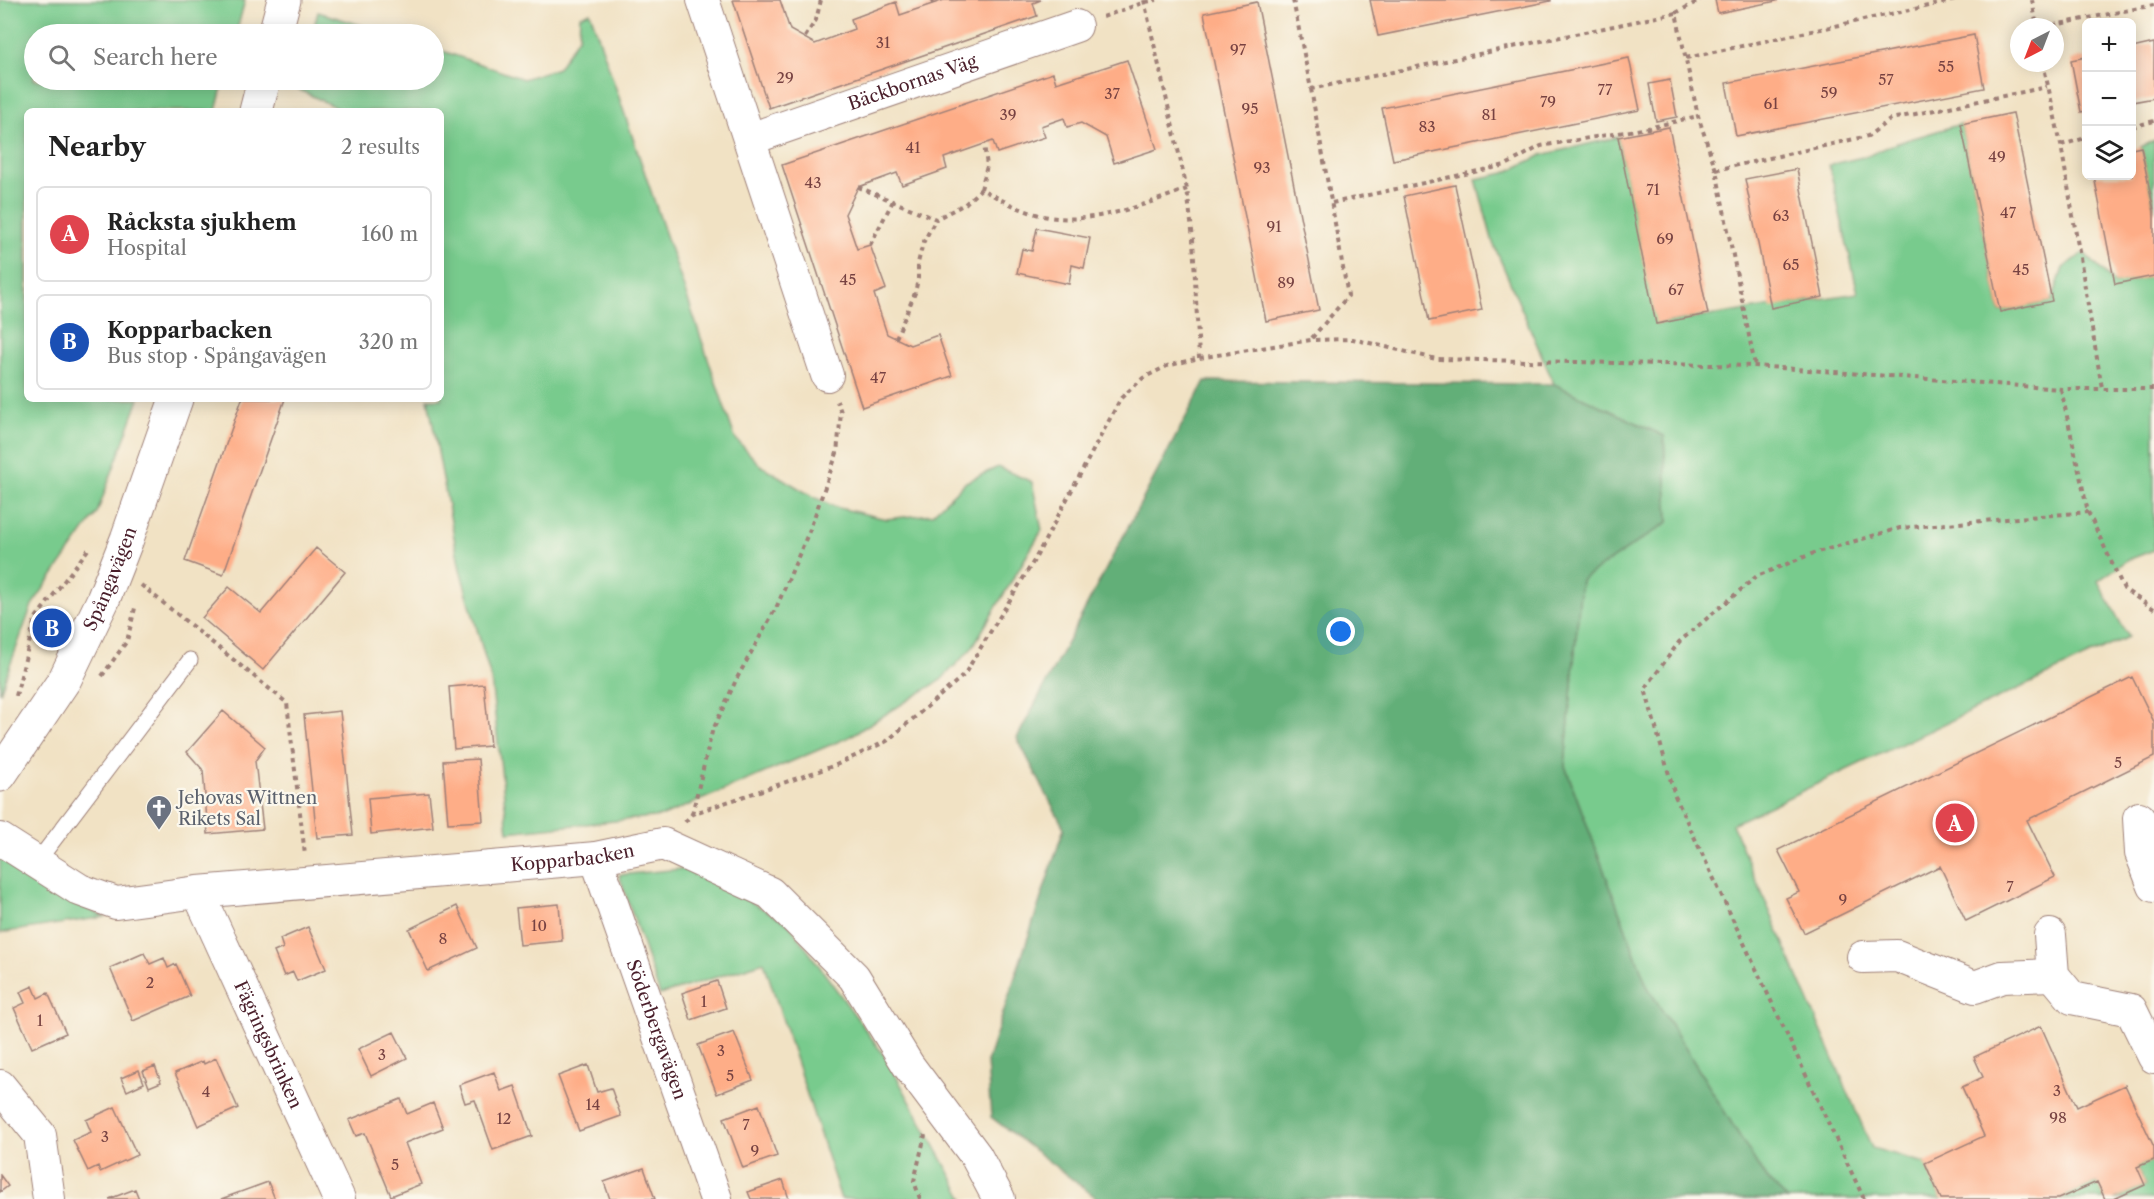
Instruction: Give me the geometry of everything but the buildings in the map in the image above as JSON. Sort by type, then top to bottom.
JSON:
[{"type":"street","points":[[278,24],[284,0]]},
{"type":"street","points":[[703,0],[827,375]]},
{"type":"street","name":"Bäckbornas Väg","points":[[750,139],[1077,26]]},
{"type":"street","points":[[257,108],[261,90]]},
{"type":"street","name":"Spångavägen","points":[[0,774],[65,679],[128,539],[175,402]]},
{"type":"street","points":[[2139,818],[2141,853],[2154,886]]},
{"type":"street","name":"Kopparbacken","points":[[0,838],[80,890],[116,903],[198,892],[596,858],[663,844]]},
{"type":"street","points":[[663,844],[770,893],[854,977],[908,1065],[976,1156],[999,1199]]},
{"type":"street","name":"Söderbergavägen","points":[[596,858],[716,1199]]},
{"type":"street","name":"Fägringsbrinken","points":[[198,892],[339,1199]]},
{"type":"street","points":[[2050,935],[2053,975],[2072,999],[2143,1004],[2154,1057]]},
{"type":"street","points":[[1863,957],[1898,956],[1975,987],[2002,977],[2053,975]]},
{"type":"street","points":[[0,1086],[40,1135],[49,1199]]},
{"type":"lane","points":[[37,862],[190,660]]},
{"type":"path","points":[[805,37],[816,20],[820,0]]},
{"type":"path","points":[[1077,26],[1144,1],[1157,0]]},
{"type":"path","points":[[1293,0],[1348,296],[1311,340]]},
{"type":"path","points":[[1311,89],[1676,14],[1700,0]]},
{"type":"path","points":[[1686,58],[1956,0]]},
{"type":"path","points":[[2032,0],[2035,18]]},
{"type":"path","points":[[1144,1],[1187,189],[1193,239],[1199,358]]},
{"type":"path","points":[[2064,23],[2154,5]]},
{"type":"path","points":[[1676,14],[1698,116],[1716,170],[1755,366]]},
{"type":"path","points":[[2044,72],[2061,145],[2102,388]]},
{"type":"path","points":[[1716,170],[1868,136],[1891,119],[2047,87]]},
{"type":"path","points":[[1332,203],[1506,165],[1541,146],[1648,128],[1698,116]]},
{"type":"path","points":[[2136,126],[2154,122]]},
{"type":"path","points":[[2061,145],[2082,139]]},
{"type":"path","points":[[896,338],[915,293],[923,243],[936,219],[965,204],[981,189],[987,166],[984,144]]},
{"type":"path","points":[[858,187],[936,219]]},
{"type":"path","points":[[981,189],[1017,208],[1047,217],[1075,218],[1104,215],[1148,204],[1187,189]]},
{"type":"path","points":[[870,245],[893,201]]},
{"type":"path","points":[[663,844],[692,814],[836,765],[887,741],[964,675],[1035,559],[1121,398],[1143,378],[1167,366],[1199,358],[1311,340],[1353,339],[1436,359],[1755,366],[2061,389],[2154,389]]},
{"type":"path","points":[[692,814],[712,732],[737,678],[777,606],[810,529],[837,453],[842,412],[827,375]]},
{"type":"path","points":[[2061,389],[2088,512],[2124,588],[2154,609]]},
{"type":"path","points":[[1864,1199],[1675,795],[1645,689],[1679,642],[1757,576],[1814,553],[1900,528],[2088,512]]},
{"type":"path","points":[[15,697],[35,619],[93,544]]},
{"type":"path","points":[[140,584],[287,703],[308,882]]},
{"type":"green space","points":[[0,0],[245,0],[239,24],[24,24],[24,90],[221,90],[217,108],[24,108],[24,402],[138,402],[97,513],[32,605],[0,693]]},
{"type":"green space","points":[[318,12],[357,24],[315,24]]},
{"type":"green space","points":[[590,12],[735,438],[760,465],[810,495],[835,507],[886,519],[932,514],[966,482],[998,467],[1032,482],[1042,530],[972,648],[941,680],[849,737],[663,816],[508,832],[491,679],[460,569],[429,402],[444,402],[444,108],[337,108],[300,90],[444,90],[444,51],[523,79],[558,68],[579,36],[580,16]]},
{"type":"green space","points":[[1961,124],[2000,312],[2052,301],[2063,268],[2084,253],[2115,284],[2154,276],[2154,550],[2128,560],[2098,581],[2128,637],[1732,824],[1872,1148],[1925,1163],[1941,1199],[1788,1199],[1766,1179],[1647,986],[1565,766],[1581,580],[1668,522],[1664,436],[1554,384],[1493,243],[1476,179],[1505,173],[1542,155],[1618,137],[1657,324],[1858,293],[1829,165],[1867,156],[1897,143]]},
{"type":"green space","points":[[2154,140],[2154,211],[2141,147]]},
{"type":"green space","points":[[1205,381],[1554,384],[1664,436],[1668,522],[1581,580],[1565,766],[1647,986],[1766,1179],[1788,1199],[1098,1199],[991,1117],[987,1062],[1064,828],[1017,738]]},
{"type":"green space","points":[[0,856],[68,900],[105,917],[0,933]]},
{"type":"green space","points":[[691,868],[788,923],[886,1058],[964,1199],[841,1199],[764,962],[660,995],[619,875]]},
{"type":"green space","points":[[2154,1160],[2154,1199],[2114,1199],[2145,1185],[2137,1167]]},
{"type":"green space","points":[[2097,1182],[2105,1199],[2058,1199]]},
{"type":"place","name":"Kopparbacken","points":[[52,628]]},
{"type":"place","name":"Råcksta sjukhem","points":[[1955,823]]},
{"type":"place","name":"Jehovas Wittnen Rikets Sal","points":[[159,831]]}]
